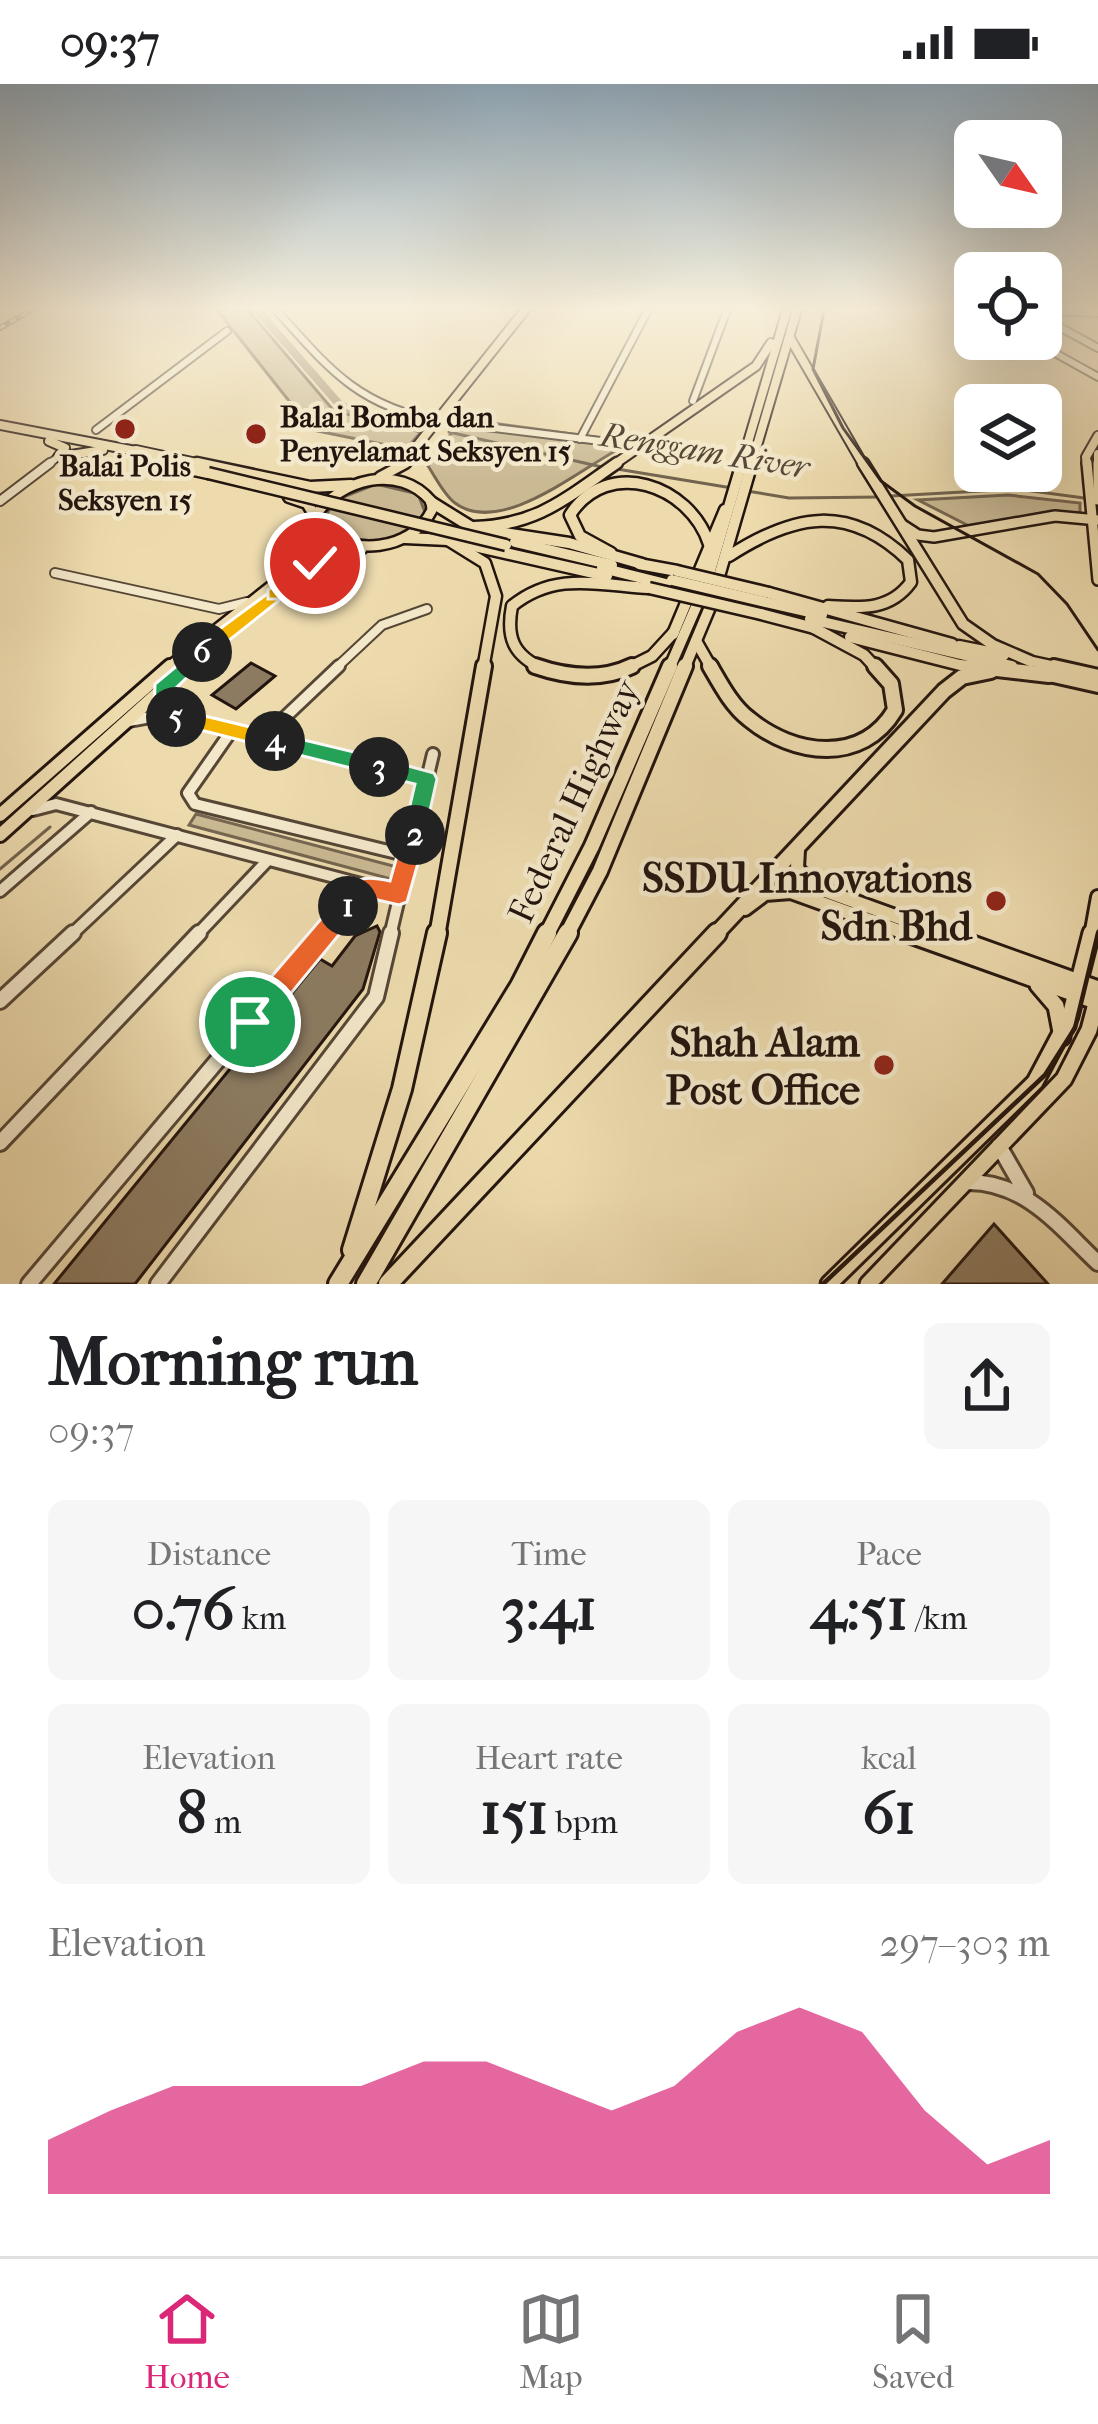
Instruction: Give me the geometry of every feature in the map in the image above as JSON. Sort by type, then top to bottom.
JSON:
[{"type":"highway","points":[[474,527],[509,526],[538,517],[757,366]]},
{"type":"highway","name":"Federal Highway","points":[[339,1281],[557,918],[706,584],[776,366]]},
{"type":"highway","points":[[802,366],[963,624],[993,645],[1030,661]]},
{"type":"highway","points":[[0,428],[109,448],[673,579],[1048,675]]},
{"type":"highway","points":[[47,436],[96,430],[109,448]]},
{"type":"highway","points":[[47,436],[65,448],[58,457]]},
{"type":"highway","points":[[58,457],[109,448]]},
{"type":"highway","points":[[135,454],[310,487],[351,485]]},
{"type":"highway","points":[[135,454],[301,500],[316,522]]},
{"type":"highway","points":[[611,554],[580,536],[570,515],[585,494],[617,484],[655,486],[679,495],[702,515],[709,544]]},
{"type":"highway","points":[[670,670],[667,649],[719,515],[739,493]]},
{"type":"highway","name":"Federal Highway","points":[[366,1284],[568,936],[696,641],[728,556],[739,493]]},
{"type":"highway","points":[[430,502],[448,518],[474,527],[611,554],[673,579]]},
{"type":"highway","points":[[728,556],[776,526],[814,520],[877,533],[908,560],[911,582],[896,601],[863,608],[765,604]]},
{"type":"highway","points":[[405,538],[448,540],[649,588]]},
{"type":"highway","points":[[339,1281],[397,1121],[418,1038],[496,596],[485,562],[448,540]]},
{"type":"highway","points":[[507,543],[549,561]]},
{"type":"highway","points":[[526,550],[673,579]]},
{"type":"highway","points":[[567,555],[643,564]]},
{"type":"highway","points":[[674,632],[646,663],[596,678],[536,667],[519,652],[507,630],[512,606],[538,586],[572,579],[765,604],[1030,661]]},
{"type":"highway","points":[[696,641],[720,686],[752,723],[778,738],[822,750],[852,749],[887,730],[895,716],[896,697],[888,678],[854,645],[765,604]]},
{"type":"highway","points":[[828,606],[952,644]]},
{"type":"highway","points":[[812,627],[991,670],[1048,675]]},
{"type":"highway","points":[[388,1284],[952,682],[991,670]]},
{"type":"main road","points":[[0,815],[213,630],[317,549],[316,522],[329,496],[408,462],[486,366]]},
{"type":"main road","points":[[0,835],[220,637],[315,563],[405,538],[430,514],[430,502],[411,476],[411,468],[443,421]]},
{"type":"main road","points":[[1098,436],[1086,457],[1098,580]]},
{"type":"main road","points":[[1093,497],[1098,454]]},
{"type":"main road","points":[[372,481],[422,490]]},
{"type":"main road","points":[[1050,517],[1095,524]]},
{"type":"main road","points":[[898,522],[925,536],[1050,517],[1095,524]]},
{"type":"main road","points":[[316,522],[342,544],[371,547]]},
{"type":"main road","points":[[930,575],[925,552],[950,534]]},
{"type":"main road","points":[[1030,661],[1094,680]]},
{"type":"main road","points":[[1048,675],[1094,680]]},
{"type":"main road","points":[[796,885],[798,850]]},
{"type":"main road","points":[[733,919],[765,894],[796,885],[1098,997],[1094,1022],[1064,1079],[868,1284]]},
{"type":"main road","points":[[829,1284],[1035,1082],[1063,1042],[1098,897]]},
{"type":"main road","points":[[1036,975],[1085,962]]},
{"type":"main road","points":[[1036,975],[1056,1006],[1063,1042]]},
{"type":"street","points":[[96,430],[181,366]]},
{"type":"street","points":[[329,366],[358,396],[394,413],[626,444]]},
{"type":"street","points":[[580,439],[618,366]]},
{"type":"street","points":[[693,401],[706,366]]},
{"type":"street","points":[[0,501],[58,457]]},
{"type":"street","points":[[55,573],[219,610],[252,600]]},
{"type":"street","points":[[263,738],[382,625],[427,609]]},
{"type":"street","points":[[213,630],[219,610]]},
{"type":"street","points":[[162,689],[159,704],[167,714]]},
{"type":"street","points":[[127,722],[167,714],[427,779]]},
{"type":"street","points":[[232,730],[188,793],[195,804],[409,856]]},
{"type":"street","points":[[158,1284],[376,997],[433,754]]},
{"type":"street","points":[[56,803],[61,781]]},
{"type":"street","points":[[26,813],[56,803],[399,894]]},
{"type":"street","points":[[0,891],[91,812]]},
{"type":"street","points":[[0,1000],[177,836]]},
{"type":"street","points":[[0,1143],[268,860]]},
{"type":"street","points":[[29,1284],[364,886]]},
{"type":"street","points":[[999,1146],[1032,1201],[1096,1261]]},
{"type":"street","points":[[963,1183],[988,1179],[1032,1201]]},
{"type":"shaded area","points":[[261,366],[296,366],[334,411],[421,432],[406,449],[312,430]]},
{"type":"shaded area","points":[[465,414],[470,420],[632,442],[545,494],[497,511],[475,512],[451,500],[428,466]]},
{"type":"shaded area","points":[[376,484],[418,494],[425,512],[390,539],[359,543],[333,531],[325,519],[333,501]]},
{"type":"shaded area","points":[[1008,495],[1080,503],[1080,513],[971,527],[918,500]]},
{"type":"shaded area","points":[[196,814],[397,867],[391,879],[189,825]]},
{"type":"building","points":[[251,663],[275,676],[236,709],[212,695]]},
{"type":"building","points":[[377,926],[380,932],[363,989],[135,1284],[54,1284],[320,959],[332,966],[355,936]]},
{"type":"building","points":[[994,1224],[1048,1284],[942,1284]]},
{"type":"waterway","name":"Renggam River","points":[[306,366],[339,404],[365,417],[424,428]]},
{"type":"waterway","name":"Renggam River","points":[[449,432],[602,467]]},
{"type":"waterway","name":"Renggam River","points":[[617,469],[732,488]]},
{"type":"waterway","name":"Renggam River","points":[[891,496],[1017,489],[1084,498]]},
{"type":"waterway","name":"Renggam River","points":[[747,491],[789,498],[881,497]]},
{"type":"waterway","points":[[0,869],[50,827]]},
{"type":"tram line","points":[[814,366],[843,428],[881,481],[915,506],[1038,574],[1067,604],[1098,650]]},
{"type":"tram line","points":[[1097,936],[1098,931]]},
{"type":"tram line","points":[[823,1284],[1045,1075],[1075,1028],[1098,933]]},
{"type":"place","name":"Balai Polis Seksyen 15","points":[[125,429]]},
{"type":"place","name":"Balai Bomba dan Penyelamat Seksyen 15","points":[[256,434]]},
{"type":"place","name":"SSDU Innovations Sdn Bhd","points":[[996,901]]},
{"type":"place","name":"Shah Alam Post Office","points":[[884,1065]]},
{"type":"route","points":[[250,1022],[364,886],[399,894],[427,779],[161,710],[162,689],[315,563]]}]
